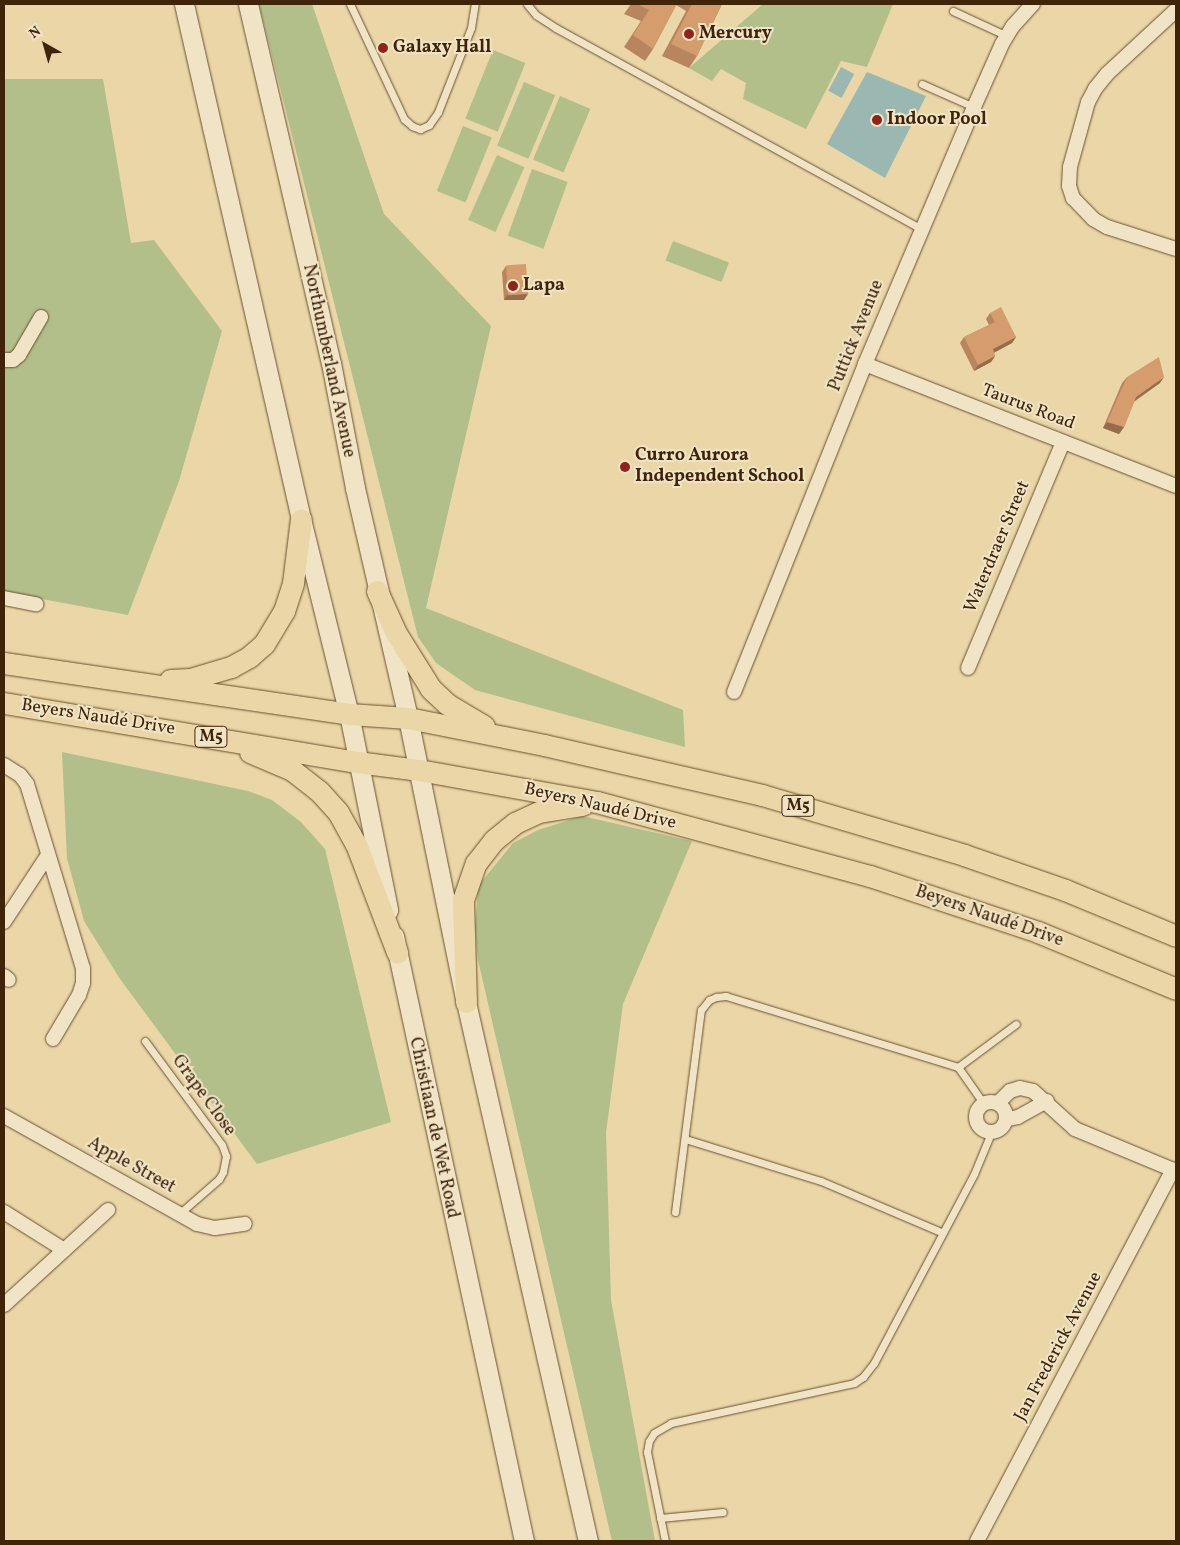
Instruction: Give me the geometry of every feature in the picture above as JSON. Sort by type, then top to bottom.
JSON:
[{"type":"main road","points":[[184,4],[301,519],[349,714]]},
{"type":"main road","name":"Northumberland Avenue","points":[[248,4],[331,363],[377,591],[408,718]]},
{"type":"main road","points":[[135,682],[190,679],[231,667],[249,657],[264,644],[284,611],[293,583],[301,519]]},
{"type":"main road","points":[[377,591],[396,633],[431,689],[447,704],[468,718],[507,737]]},
{"type":"main road","name":"M5","points":[[4,663],[349,714],[408,718],[507,737],[772,798],[973,859],[1065,890],[1176,936]]},
{"type":"main road","name":"Beyers Naudé Drive","points":[[4,703],[357,762],[419,770],[597,802],[870,876],[1038,932],[1176,989]]},
{"type":"main road","name":"Christiaan de Wet Road","points":[[349,714],[357,762],[397,952],[524,1541]]},
{"type":"main road","points":[[408,718],[466,1002],[588,1541]]},
{"type":"main road","points":[[209,737],[292,770],[319,791],[338,812],[356,844],[397,952]]},
{"type":"main road","points":[[466,1002],[463,900],[476,863],[494,840],[515,823],[539,812],[597,802]]},
{"type":"street","name":"Puttick Avenue","points":[[734,692],[865,364],[974,108],[1007,36],[1034,4]]},
{"type":"street","points":[[1174,8],[1107,74],[1095,89],[1088,102],[1070,167],[1069,186],[1073,198],[1093,218],[1107,227],[1176,249]]},
{"type":"street","points":[[4,360],[12,360],[19,355],[41,318]]},
{"type":"street","name":"Taurus Road","points":[[865,364],[1176,486]]},
{"type":"street","name":"Waterdraer Street","points":[[968,668],[1063,442]]},
{"type":"street","points":[[4,598],[36,604]]},
{"type":"street","points":[[4,765],[20,775],[27,784],[83,968],[83,982],[79,995],[53,1038]]},
{"type":"street","points":[[4,922],[48,855]]},
{"type":"street","points":[[991,1103],[1005,1110],[1006,1119],[1003,1128],[991,1132],[981,1128],[976,1120],[978,1111],[1010,1091],[1020,1088],[1033,1091],[1076,1130],[1175,1171]]},
{"type":"street","points":[[1006,1119],[1018,1117],[1047,1102]]},
{"type":"street","name":"Apple Street","points":[[4,1116],[204,1227],[225,1228],[245,1224]]},
{"type":"street","name":"Jan Frederick Avenue","points":[[977,1541],[1175,1171]]},
{"type":"street","points":[[4,1305],[108,1210]]},
{"type":"street","points":[[4,1212],[64,1250]]},
{"type":"lane","points":[[350,4],[404,119],[412,126],[420,129],[429,125],[438,112],[471,28],[475,4]]},
{"type":"lane","points":[[527,4],[536,15],[556,28],[922,229]]},
{"type":"lane","points":[[953,11],[1007,36]]},
{"type":"lane","points":[[922,84],[974,108]]},
{"type":"lane","points":[[675,1212],[701,1010],[709,1000],[716,997],[726,996],[958,1067],[991,1103]]},
{"type":"lane","points":[[958,1067],[1016,1024]]},
{"type":"lane","name":"Grape Close","points":[[145,1041],[222,1145],[226,1156],[223,1172],[219,1179],[179,1214]]},
{"type":"lane","points":[[665,1541],[646,1452],[649,1441],[654,1433],[671,1423],[854,1383],[863,1377],[874,1363],[941,1232],[974,1174],[991,1132]]},
{"type":"lane","points":[[685,1139],[822,1181],[941,1232]]},
{"type":"lane","points":[[660,1518],[723,1512]]},
{"type":"green space","points":[[259,4],[312,4],[384,214],[491,326],[426,608],[683,710],[685,747],[475,690],[436,663],[418,637]]},
{"type":"green space","points":[[763,4],[893,4],[867,67],[841,61],[806,129],[743,99],[746,83],[721,69],[712,81],[689,68]]},
{"type":"green space","points":[[493,50],[525,63],[498,132],[465,119]]},
{"type":"green space","points":[[4,79],[103,79],[131,243],[154,240],[222,331],[179,481],[128,615],[4,592]]},
{"type":"green space","points":[[524,82],[555,95],[528,159],[497,146]]},
{"type":"green space","points":[[560,96],[590,109],[563,172],[533,160]]},
{"type":"green space","points":[[463,126],[492,138],[466,203],[437,191]]},
{"type":"green space","points":[[497,155],[524,167],[496,232],[468,220]]},
{"type":"green space","points":[[532,169],[568,182],[543,249],[508,236]]},
{"type":"green space","points":[[673,241],[729,263],[721,282],[665,261]]},
{"type":"green space","points":[[62,752],[248,791],[272,800],[301,822],[325,849],[391,1122],[257,1164],[120,979],[84,921],[67,858]]},
{"type":"green space","points":[[582,816],[692,841],[623,1004],[606,1133],[611,1300],[655,1541],[612,1541],[478,960],[475,928],[478,886],[513,843],[538,830]]},
{"type":"water","points":[[841,67],[854,74],[842,98],[828,91]]},
{"type":"water","name":"Indoor Pool","points":[[867,72],[926,96],[885,178],[827,144]]},
{"type":"building","points":[[637,4],[677,4],[653,49],[633,35],[649,10]]},
{"type":"building","points":[[692,4],[722,4],[697,56],[671,44]]},
{"type":"building","name":"Lapa","points":[[526,264],[528,294],[508,295],[506,265]]},
{"type":"building","points":[[1001,307],[1016,337],[993,349],[995,356],[978,365],[964,337],[995,322],[990,313]]},
{"type":"building","points":[[1159,357],[1164,377],[1136,397],[1124,427],[1107,422],[1127,377]]},
{"type":"place","name":"Mercury","points":[[689,34]]},
{"type":"place","name":"Galaxy Hall","points":[[383,48]]},
{"type":"place","name":"Indoor Pool","points":[[877,120]]},
{"type":"place","name":"Lapa","points":[[513,286]]},
{"type":"place","name":"Curro Aurora Independent School","points":[[625,467]]}]
